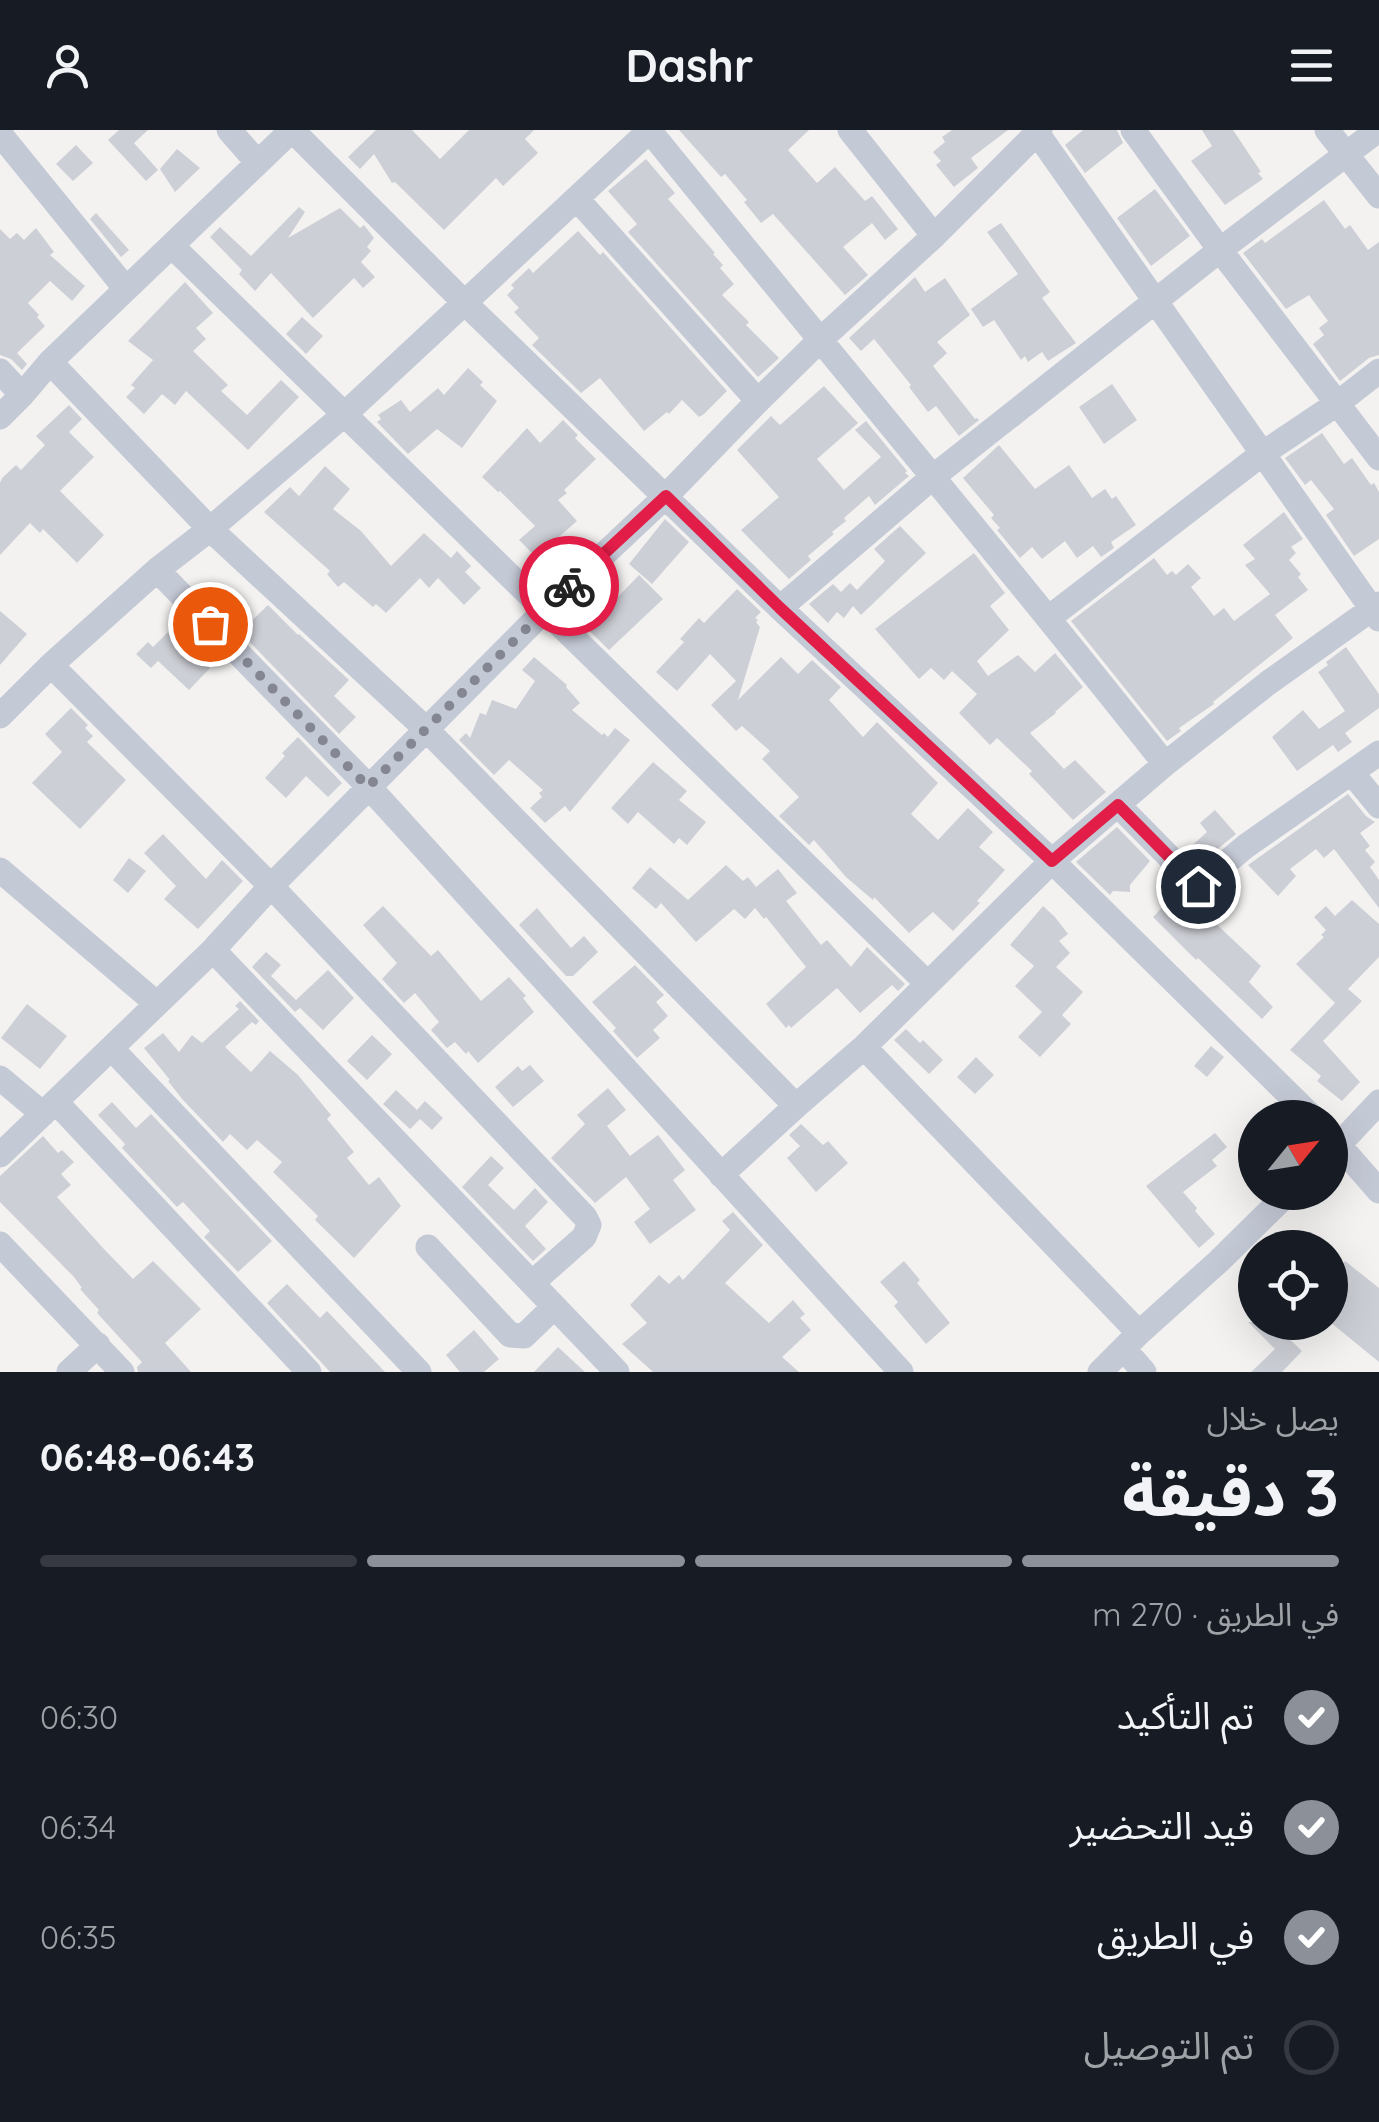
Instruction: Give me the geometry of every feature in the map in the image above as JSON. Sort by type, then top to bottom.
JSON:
[{"type":"street","points":[[229,130],[258,162]]},
{"type":"street","points":[[0,417],[50,362],[292,130],[466,304],[780,608],[1052,861],[1294,1100]]},
{"type":"street","points":[[0,716],[157,570],[346,413],[649,130],[1166,764]]},
{"type":"street","points":[[850,130],[934,236]]},
{"type":"street","points":[[1134,130],[1379,458]]},
{"type":"street","points":[[1327,130],[1379,196]]},
{"type":"street","points":[[780,608],[934,476],[1378,130]]},
{"type":"street","points":[[0,1155],[213,950],[270,886],[544,611],[1038,131],[1155,303],[1377,611],[1268,682],[1052,861],[864,1047],[722,1175]]},
{"type":"street","points":[[0,134],[126,289]]},
{"type":"street","points":[[577,198],[758,401]]},
{"type":"street","points":[[172,246],[927,983]]},
{"type":"street","points":[[50,362],[210,529],[426,730],[796,1106]]},
{"type":"street","points":[[0,371],[22,396]]},
{"type":"street","points":[[1050,618],[1262,454],[1379,371]]},
{"type":"street","points":[[157,570],[368,787],[901,1372]]},
{"type":"street","points":[[51,665],[270,886],[585,1217],[588,1224],[584,1236],[532,1284]]},
{"type":"street","points":[[1118,805],[1198,886],[1246,846],[1379,753]]},
{"type":"street","points":[[1352,773],[1379,806]]},
{"type":"street","points":[[0,870],[156,1002]]},
{"type":"street","points":[[213,950],[617,1372]]},
{"type":"street","points":[[864,1047],[1131,1341],[1144,1372]]},
{"type":"street","points":[[111,1048],[419,1372]]},
{"type":"street","points":[[0,1078],[50,1108],[309,1372]]},
{"type":"street","points":[[1348,1132],[1379,1102]]},
{"type":"street","points":[[1348,1159],[1379,1191]]},
{"type":"street","points":[[1100,1372],[1271,1210]]},
{"type":"street","points":[[0,1244],[122,1372]]},
{"type":"street","points":[[428,1247],[514,1337],[524,1336],[554,1307]]},
{"type":"street","points":[[70,1372],[98,1345]]},
{"type":"building","points":[[119,130],[148,130],[134,143],[158,170],[146,181],[108,140]]},
{"type":"building","points":[[376,130],[412,130],[440,159],[469,130],[534,130],[525,139],[538,153],[503,186],[496,178],[444,230],[392,183],[374,154],[360,169],[348,157]]},
{"type":"building","points":[[679,130],[809,130],[788,150],[817,183],[835,167],[865,201],[872,196],[898,229],[885,240],[872,223],[843,247],[868,275],[845,295],[773,214],[761,223],[725,174],[721,177]]},
{"type":"building","points":[[952,130],[1008,130],[971,158],[978,168],[954,187],[936,165],[941,161],[933,152]]},
{"type":"building","points":[[1083,130],[1117,130],[1123,143],[1085,173],[1065,145]]},
{"type":"building","points":[[1202,130],[1233,130],[1261,172],[1258,173],[1263,179],[1225,205],[1191,161],[1212,146]]},
{"type":"building","points":[[76,145],[93,163],[73,181],[56,164]]},
{"type":"building","points":[[177,149],[200,168],[175,192],[160,169]]},
{"type":"building","points":[[646,159],[675,193],[668,199],[715,253],[723,265],[720,268],[734,284],[722,295],[779,358],[758,377],[628,232],[637,224],[608,191]]},
{"type":"building","points":[[1155,189],[1190,236],[1151,266],[1117,218]]},
{"type":"building","points":[[1324,200],[1345,229],[1350,225],[1368,250],[1379,242],[1379,355],[1369,358],[1340,381],[1313,344],[1324,335],[1319,328],[1328,321],[1309,295],[1286,309],[1243,253],[1262,239],[1265,243]]},
{"type":"building","points":[[299,207],[305,212],[288,238],[340,208],[360,228],[364,225],[374,238],[367,247],[371,251],[361,262],[375,277],[363,288],[354,278],[313,318],[271,273],[255,291],[239,274],[242,270],[210,237],[220,227],[251,256]]},
{"type":"building","points":[[96,213],[129,250],[121,257],[90,219]]},
{"type":"building","points":[[1001,223],[1050,292],[1042,298],[1076,343],[1048,361],[1042,352],[1028,362],[1025,356],[1021,360],[994,320],[983,327],[971,309],[1018,274],[987,232]]},
{"type":"building","points":[[36,228],[54,252],[50,255],[85,286],[72,301],[50,281],[28,303],[45,326],[17,353],[27,364],[22,370],[0,355],[0,229],[10,239],[17,233],[24,240]]},
{"type":"building","points":[[578,231],[600,255],[603,252],[727,391],[704,414],[699,417],[682,400],[644,431],[600,378],[581,393],[532,345],[539,338],[514,312],[519,308],[507,295],[514,288],[511,285],[529,268],[533,273]]},
{"type":"building","points":[[915,277],[925,292],[945,278],[970,315],[937,342],[947,353],[933,366],[979,420],[959,436],[936,406],[928,412],[874,339],[861,351],[849,338]]},
{"type":"building","points":[[185,282],[213,313],[196,328],[206,339],[193,351],[228,385],[221,391],[247,415],[281,380],[299,397],[248,450],[186,391],[175,405],[162,394],[144,414],[126,397],[135,388],[131,385],[153,360],[128,341]]},
{"type":"building","points":[[302,317],[323,336],[306,354],[286,334]]},
{"type":"building","points":[[468,368],[497,401],[462,448],[437,429],[408,454],[377,422],[381,419],[378,415],[401,400],[410,412],[438,388],[444,395]]},
{"type":"building","points":[[1112,384],[1137,420],[1104,444],[1079,407]]},
{"type":"building","points":[[824,386],[858,423],[817,459],[844,490],[881,457],[855,430],[866,421],[909,476],[875,505],[869,496],[789,579],[741,530],[779,497],[737,450],[771,416],[780,425]]},
{"type":"building","points":[[69,405],[82,419],[69,432],[94,457],[60,491],[104,535],[77,563],[43,529],[40,533],[30,523],[0,555],[2,478],[16,465],[21,470],[45,445],[36,436]]},
{"type":"building","points":[[563,420],[596,459],[558,500],[577,521],[536,557],[519,540],[535,526],[482,477],[527,428],[540,443]]},
{"type":"building","points":[[1322,433],[1344,464],[1352,458],[1379,492],[1379,539],[1354,556],[1326,515],[1334,509],[1311,480],[1305,485],[1285,458]]},
{"type":"building","points":[[999,445],[1035,489],[1069,465],[1092,498],[1105,489],[1112,499],[1116,496],[1136,525],[1111,542],[1114,548],[1101,557],[1093,546],[1077,558],[1065,541],[1042,559],[1032,547],[1020,558],[997,530],[1000,528],[991,518],[994,515],[963,478]]},
{"type":"building","points":[[325,466],[350,489],[333,509],[361,531],[391,566],[424,533],[451,558],[457,551],[471,566],[465,572],[481,588],[464,605],[438,578],[429,588],[420,578],[386,613],[344,582],[338,587],[327,574],[330,571],[264,512],[290,487],[299,496]]},
{"type":"building","points":[[1284,512],[1303,539],[1291,547],[1296,553],[1289,560],[1308,590],[1275,615],[1293,638],[1167,741],[1071,621],[1154,558],[1167,575],[1172,571],[1176,575],[1188,564],[1201,578],[1191,587],[1214,616],[1224,608],[1234,621],[1270,594],[1245,565],[1255,559],[1243,545]]},
{"type":"building","points":[[665,519],[689,542],[652,584],[629,564]]},
{"type":"building","points":[[900,526],[926,553],[861,615],[853,606],[844,618],[837,612],[828,623],[809,604],[833,584],[841,592],[850,583],[857,590],[885,561],[874,549]]},
{"type":"building","points":[[974,553],[1005,593],[990,606],[1009,630],[977,661],[988,676],[1018,655],[1035,672],[1055,653],[1083,687],[1030,733],[1064,769],[1075,760],[1106,792],[1073,820],[1029,774],[1032,771],[997,738],[990,745],[959,713],[977,694],[952,671],[944,680],[931,668],[919,679],[875,629]]},
{"type":"building","points":[[639,575],[663,599],[609,650],[568,610],[595,585],[613,602]]},
{"type":"building","points":[[737,589],[761,612],[755,618],[760,627],[738,700],[781,657],[798,674],[812,660],[841,687],[829,700],[863,737],[877,722],[938,783],[911,814],[938,840],[968,808],[993,832],[979,847],[1005,870],[953,931],[933,912],[909,933],[874,897],[873,900],[846,877],[814,840],[809,845],[779,816],[799,797],[762,759],[770,751],[742,726],[736,731],[711,705],[736,681],[710,654],[677,691],[656,672],[684,642],[680,639],[699,618],[704,623]]},
{"type":"building","points":[[268,605],[349,680],[334,696],[356,717],[339,734],[240,632]]},
{"type":"building","points":[[0,611],[27,634],[0,665]]},
{"type":"building","points":[[173,627],[203,655],[200,658],[210,668],[189,690],[158,661],[151,668],[136,654],[148,642],[153,647]]},
{"type":"building","points":[[1346,647],[1379,694],[1379,708],[1345,733],[1352,742],[1338,752],[1333,745],[1297,771],[1272,737],[1303,710],[1319,729],[1345,711],[1318,672]]},
{"type":"building","points":[[534,657],[567,685],[580,703],[572,710],[602,735],[608,737],[615,728],[630,740],[570,812],[565,806],[545,823],[530,808],[542,797],[539,793],[543,790],[509,760],[494,775],[459,740],[466,733],[470,738],[480,713],[486,715],[492,700],[516,709],[535,681],[522,670]]},
{"type":"building","points":[[71,708],[88,725],[85,728],[93,736],[87,742],[126,780],[80,829],[32,783],[62,752],[45,734]]},
{"type":"building","points":[[298,737],[342,783],[328,797],[306,776],[286,798],[265,778]]},
{"type":"building","points":[[653,762],[687,791],[679,800],[706,822],[687,845],[679,838],[674,844],[638,812],[628,824],[611,808]]},
{"type":"building","points":[[1348,794],[1375,822],[1360,833],[1370,846],[1365,850],[1375,862],[1370,867],[1379,880],[1379,908],[1334,849],[1324,858],[1316,849],[1290,869],[1296,876],[1278,896],[1248,865]]},
{"type":"building","points":[[1215,810],[1236,834],[1199,864],[1186,851],[1207,832],[1200,823]]},
{"type":"building","points":[[1117,827],[1150,861],[1130,885],[1130,892],[1113,891],[1110,895],[1076,862]]},
{"type":"building","points":[[163,834],[206,879],[222,860],[243,881],[198,929],[164,899],[176,886],[144,853]]},
{"type":"building","points":[[129,858],[146,871],[128,893],[113,880]]},
{"type":"building","points":[[726,865],[743,881],[748,877],[756,887],[778,869],[797,893],[786,901],[821,945],[827,940],[851,967],[867,947],[905,984],[898,991],[892,985],[860,1013],[837,988],[791,1028],[786,1028],[766,1004],[806,967],[766,917],[755,908],[745,919],[734,909],[696,942],[661,903],[656,909],[632,888],[650,867],[688,900]]},
{"type":"building","points":[[1179,890],[1198,902],[1261,966],[1249,982],[1273,1007],[1262,1019],[1153,917]]},
{"type":"building","points":[[1352,900],[1379,924],[1379,957],[1348,989],[1362,1001],[1323,1041],[1360,1082],[1343,1100],[1317,1081],[1321,1076],[1290,1050],[1335,1003],[1296,964],[1324,937],[1321,935],[1326,930],[1314,917],[1326,906],[1335,916]]},
{"type":"building","points":[[383,906],[431,956],[438,950],[481,1001],[509,977],[534,1012],[478,1063],[455,1042],[447,1048],[431,1030],[439,1022],[415,993],[404,1003],[382,979],[397,963],[363,925]]},
{"type":"building","points":[[1043,906],[1068,934],[1059,941],[1070,953],[1056,967],[1083,992],[1062,1015],[1071,1024],[1040,1057],[1018,1037],[1042,1012],[1015,986],[1034,966],[1010,945]]},
{"type":"building","points":[[537,908],[571,948],[584,936],[598,952],[573,976],[566,976],[519,925]]},
{"type":"building","points":[[266,952],[281,965],[271,976],[296,1000],[328,970],[354,998],[323,1030],[300,1008],[295,1012],[252,967]]},
{"type":"building","points":[[635,965],[664,995],[656,1002],[668,1016],[653,1030],[660,1038],[637,1058],[592,1002]]},
{"type":"building","points":[[240,1001],[259,1021],[256,1025],[252,1022],[225,1047],[251,1072],[270,1051],[298,1075],[331,1115],[327,1119],[354,1152],[347,1158],[369,1185],[379,1177],[401,1206],[354,1258],[273,1172],[282,1162],[257,1140],[247,1150],[230,1134],[223,1142],[183,1100],[144,1048],[163,1033],[179,1052],[192,1035],[202,1043],[239,1009],[235,1006]]},
{"type":"building","points":[[27,1004],[67,1036],[40,1069],[1,1038]]},
{"type":"building","points":[[906,1029],[943,1060],[929,1074],[894,1040]]},
{"type":"building","points":[[372,1035],[392,1054],[367,1080],[347,1061]]},
{"type":"building","points":[[1211,1046],[1224,1057],[1207,1077],[1194,1066]]},
{"type":"building","points":[[976,1057],[994,1075],[975,1094],[957,1077]]},
{"type":"building","points":[[530,1065],[544,1081],[513,1107],[495,1087],[518,1066],[522,1071]]},
{"type":"building","points":[[608,1088],[626,1110],[607,1126],[630,1156],[658,1135],[685,1170],[673,1180],[696,1210],[650,1244],[634,1222],[650,1209],[626,1177],[595,1203],[551,1158],[585,1124],[577,1115]]},
{"type":"building","points":[[396,1090],[417,1110],[425,1101],[443,1118],[432,1130],[420,1119],[410,1129],[383,1104]]},
{"type":"building","points":[[112,1102],[136,1128],[151,1114],[272,1241],[238,1272],[204,1237],[210,1231],[183,1202],[177,1207],[122,1148],[125,1144],[98,1115]]},
{"type":"building","points":[[801,1124],[823,1145],[828,1141],[848,1163],[816,1192],[787,1158],[800,1146],[789,1135]]},
{"type":"building","points":[[1215,1133],[1227,1147],[1212,1160],[1217,1166],[1183,1192],[1215,1234],[1199,1248],[1146,1186]]},
{"type":"building","points":[[43,1136],[58,1153],[62,1150],[74,1162],[61,1174],[71,1185],[57,1197],[103,1248],[133,1279],[153,1261],[201,1309],[165,1343],[191,1372],[138,1372],[142,1362],[97,1313],[99,1310],[74,1277],[0,1202],[0,1176]]},
{"type":"building","points":[[491,1156],[504,1168],[488,1185],[514,1210],[535,1188],[548,1202],[525,1226],[546,1249],[533,1261],[462,1187]]},
{"type":"building","points":[[733,1212],[763,1245],[725,1283],[769,1323],[793,1300],[805,1314],[800,1318],[811,1330],[782,1357],[799,1372],[653,1372],[622,1344],[647,1323],[630,1305],[659,1275],[669,1284],[679,1275],[683,1280],[730,1230],[722,1221]]},
{"type":"building","points":[[904,1261],[950,1323],[926,1344],[894,1306],[898,1302],[880,1282]]},
{"type":"building","points":[[1348,1263],[1379,1288],[1379,1362],[1348,1337]]},
{"type":"building","points":[[287,1284],[320,1318],[327,1311],[385,1372],[330,1372],[267,1303]]},
{"type":"building","points":[[474,1330],[499,1359],[484,1372],[460,1372],[446,1355]]},
{"type":"building","points":[[1266,1340],[1291,1340],[1302,1351],[1282,1372],[1251,1372],[1275,1349]]},
{"type":"building","points":[[558,1347],[585,1372],[534,1372]]},
{"type":"way so far","points":[[210,624],[368,787],[569,586]]},
{"type":"route","points":[[569,586],[666,496],[780,608],[1052,861],[1118,805],[1198,886]]}]
